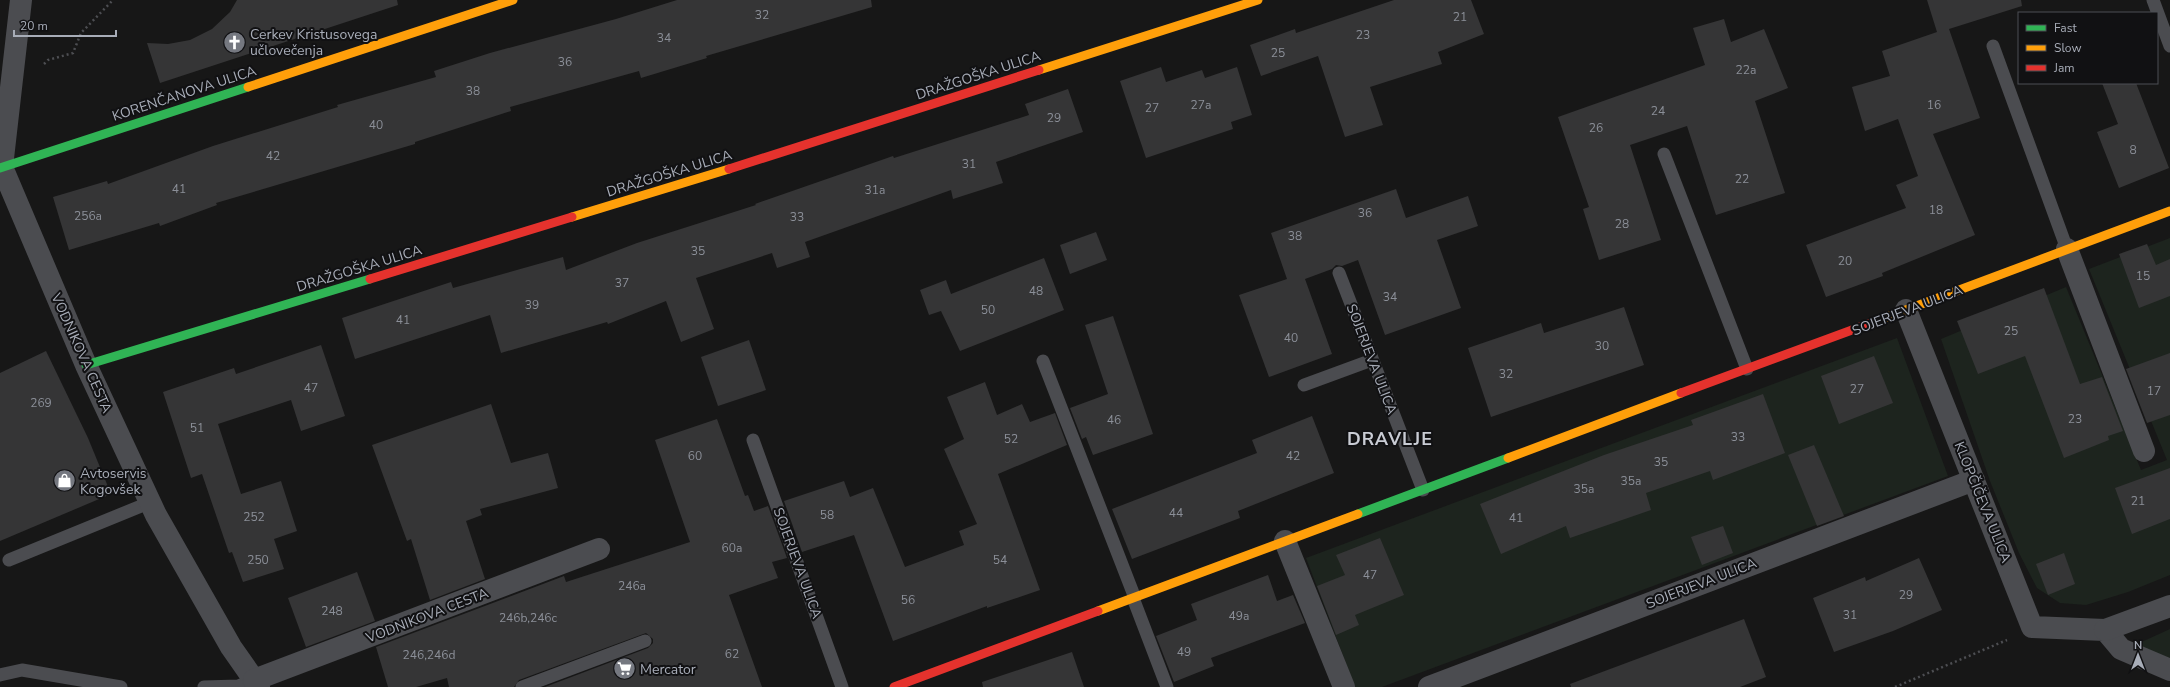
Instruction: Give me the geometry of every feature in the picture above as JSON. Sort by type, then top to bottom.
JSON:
[{"type":"street","name":"VODNIKOVA CESTA","points":[[21,0],[1,167],[86,365],[150,502],[231,647],[257,684],[599,549]]},
{"type":"street","name":"KORENČANOVA ULICA","points":[[1,167],[513,0]]},
{"type":"street","name":"DRAŽGOŠKA ULICA","points":[[86,365],[750,163],[1258,0]]},
{"type":"street","name":"SOJERJEVA ULICA","points":[[894,687],[2170,211]]},
{"type":"street","points":[[2067,249],[2144,452]]},
{"type":"street","name":"KLOPČIČEVA ULICA","points":[[1906,310],[2032,627]]},
{"type":"street","name":"SOJERJEVA ULICA","points":[[1428,687],[1974,480]]},
{"type":"street","points":[[1285,542],[1344,687]]},
{"type":"street","points":[[2032,627],[2104,630],[2170,606]]},
{"type":"street","points":[[2104,630],[2121,649],[2170,670]]},
{"type":"lane","points":[[2153,0],[2157,12]]},
{"type":"lane","points":[[2158,14],[2170,46]]},
{"type":"lane","points":[[1993,46],[2067,249]]},
{"type":"lane","points":[[1664,154],[1747,369]]},
{"type":"lane","name":"SOJERJEVA ULICA","points":[[1339,273],[1423,490]]},
{"type":"lane","points":[[1304,385],[1372,360]]},
{"type":"lane","points":[[1043,361],[1167,687]]},
{"type":"lane","name":"SOJERJEVA ULICA","points":[[753,440],[842,687]]},
{"type":"lane","points":[[10,560],[150,502]]},
{"type":"lane","points":[[522,687],[644,640]]},
{"type":"lane","points":[[0,675],[22,670],[121,687]]},
{"type":"lane","points":[[204,687],[257,684]]},
{"type":"path","points":[[40,68],[48,60],[73,53],[81,32],[113,0]]},
{"type":"path","points":[[1895,687],[2003,642],[2032,627]]},
{"type":"shaded area","points":[[2170,238],[2170,575],[2128,592],[2086,605],[2060,603],[2037,588],[2019,553],[1990,481],[1941,339],[2066,287],[2141,470],[2167,460],[2089,269]]},
{"type":"shaded area","points":[[1897,338],[1948,476],[1382,687],[1355,687],[1306,558]]},
{"type":"shaded area","points":[[2170,629],[2170,661],[2135,645]]},
{"type":"building","name":"Cerkev Kristusovega učlovečenja","points":[[237,0],[397,0],[398,5],[160,83],[147,43],[168,44],[190,40],[212,29],[230,12]]},
{"type":"building","points":[[677,0],[871,0],[872,7],[706,56],[707,58],[641,78],[639,71],[510,107],[511,111],[415,142],[415,144],[216,203],[217,205],[160,226],[159,223],[69,250],[53,197],[107,181],[108,184],[213,146],[338,107],[337,105],[436,77],[434,71],[490,53],[616,19]]},
{"type":"building","points":[[1394,0],[1471,0],[1484,34],[1438,52],[1442,64],[1370,87],[1383,125],[1345,137],[1318,56],[1261,76],[1250,45],[1295,29],[1296,33]]},
{"type":"building","points":[[1927,0],[2021,0],[2022,6],[1949,29],[1980,118],[1933,134],[1975,235],[1882,273],[1883,276],[1826,297],[1806,245],[1906,208],[1896,185],[1918,176],[1898,119],[1865,131],[1852,87],[1890,76],[1882,51],[1937,32]]},
{"type":"building","points":[[1724,19],[1731,42],[1764,29],[1788,88],[1755,101],[1785,193],[1716,215],[1687,126],[1630,145],[1661,240],[1599,260],[1583,209],[1589,207],[1558,117],[1705,65],[1693,28]]},
{"type":"building","points":[[1161,67],[1166,82],[1202,70],[1205,78],[1237,67],[1252,115],[1231,122],[1233,129],[1146,158],[1120,81]]},
{"type":"building","points":[[2102,84],[2136,84],[2169,168],[2119,188],[2097,132],[2118,124]]},
{"type":"building","points":[[1068,89],[1083,132],[996,162],[1003,183],[953,199],[951,190],[805,242],[810,257],[777,268],[772,253],[696,278],[714,329],[681,342],[666,301],[608,324],[607,322],[501,353],[490,315],[355,359],[342,318],[451,282],[453,288],[563,257],[566,270],[637,243],[756,205],[755,204],[893,156],[894,158],[1029,115],[1025,104]]},
{"type":"building","points":[[1396,189],[1406,218],[1468,196],[1478,226],[1437,240],[1461,308],[1385,335],[1358,260],[1342,266],[1336,265],[1332,269],[1305,279],[1332,354],[1269,377],[1239,295],[1287,279],[1271,233]]},
{"type":"building","points":[[1096,232],[1107,260],[1070,274],[1060,245]]},
{"type":"building","points":[[2147,244],[2156,265],[2170,259],[2170,296],[2139,308],[2119,254]]},
{"type":"building","points":[[1044,258],[1064,310],[960,351],[941,311],[929,315],[920,290],[946,280],[951,294]]},
{"type":"building","points":[[2044,288],[2080,384],[2102,377],[2123,431],[2108,436],[2109,440],[2064,458],[2025,356],[1978,374],[1957,321]]},
{"type":"building","points":[[1624,307],[1644,365],[1491,417],[1468,348],[1541,323],[1544,333]]},
{"type":"building","points":[[1113,316],[1153,434],[1093,455],[1086,437],[1082,439],[1070,408],[1108,394],[1085,325]]},
{"type":"building","points":[[749,340],[766,390],[718,406],[701,357]]},
{"type":"building","points":[[321,345],[345,416],[301,431],[291,400],[218,424],[241,494],[281,481],[297,531],[274,539],[284,569],[243,582],[232,552],[229,553],[202,474],[191,478],[163,392],[234,368],[236,374]]},
{"type":"building","points":[[46,351],[88,438],[111,494],[0,541],[0,373]]},
{"type":"building","points":[[2170,353],[2170,415],[2147,423],[2126,369]]},
{"type":"building","points":[[1874,356],[1893,403],[1839,424],[1821,376]]},
{"type":"building","points":[[985,382],[997,415],[1022,404],[1030,422],[1055,413],[1067,445],[998,474],[1040,590],[987,608],[987,606],[893,641],[854,535],[802,552],[784,501],[844,481],[850,497],[873,488],[905,567],[964,545],[959,531],[977,524],[944,449],[964,439],[947,397]]},
{"type":"building","points":[[1763,394],[1785,453],[1713,480],[1710,471],[1646,493],[1651,510],[1570,538],[1566,526],[1501,554],[1480,504],[1604,455],[1693,425],[1691,420]]},
{"type":"building","points":[[491,404],[511,463],[548,453],[558,488],[480,509],[482,515],[466,521],[485,579],[430,600],[411,539],[407,541],[372,445]]},
{"type":"building","points":[[1312,416],[1334,473],[1238,511],[1240,518],[1132,559],[1112,509],[1257,453],[1252,440]]},
{"type":"building","points":[[717,419],[745,496],[748,495],[754,511],[768,506],[787,558],[772,562],[778,578],[729,595],[762,687],[545,687],[648,648],[653,643],[653,639],[646,633],[519,680],[514,687],[449,687],[447,678],[416,687],[388,687],[376,647],[564,576],[566,582],[690,542],[655,440]]},
{"type":"building","points":[[1814,445],[1844,516],[1817,526],[1788,455]]},
{"type":"building","points":[[2170,468],[2170,519],[2132,534],[2115,488]]},
{"type":"building","points":[[1723,526],[1733,553],[1702,565],[1691,537]]},
{"type":"building","points":[[1380,538],[1404,595],[1355,615],[1359,625],[1336,635],[1317,586],[1345,575],[1336,555]]},
{"type":"building","points":[[2064,553],[2075,584],[2048,595],[2036,564]]},
{"type":"building","points":[[1919,558],[1942,610],[1893,631],[1834,652],[1813,598],[1865,577],[1866,581]]},
{"type":"building","points":[[357,572],[375,621],[306,647],[288,598]]},
{"type":"building","points":[[1268,575],[1277,601],[1293,595],[1305,623],[1211,658],[1214,666],[1174,682],[1156,636],[1197,620],[1191,604]]},
{"type":"building","points":[[1744,619],[1766,677],[1740,687],[1571,687],[1570,684]]},
{"type":"building","points":[[1072,652],[1084,687],[983,687],[982,682]]},
{"type":"traffic: fast","points":[[0,168],[248,87]]},
{"type":"traffic: fast","points":[[86,365],[370,279]]},
{"type":"traffic: fast","points":[[1358,514],[1508,458]]},
{"type":"traffic: slow","points":[[248,87],[513,0]]},
{"type":"traffic: slow","points":[[1039,70],[1258,0]]},
{"type":"traffic: slow","points":[[572,217],[729,169]]},
{"type":"traffic: slow","points":[[1871,323],[2170,211]]},
{"type":"traffic: slow","points":[[1508,458],[1681,393]]},
{"type":"traffic: slow","points":[[1098,611],[1358,514]]},
{"type":"traffic: jam","points":[[729,169],[1039,70]]},
{"type":"traffic: jam","points":[[370,279],[572,217]]},
{"type":"traffic: jam","points":[[1681,393],[1871,323]]},
{"type":"traffic: jam","points":[[894,687],[1098,611]]},
{"type":"place","name":"Cerkev Kristusovega učlovečenja","points":[[234,42]]},
{"type":"place","name":"Avtoservis Kogovšek","points":[[64,481]]},
{"type":"place","name":"Mercator","points":[[624,669]]},
{"type":"district","name":"DRAVLJE","points":[[1390,439]]}]
